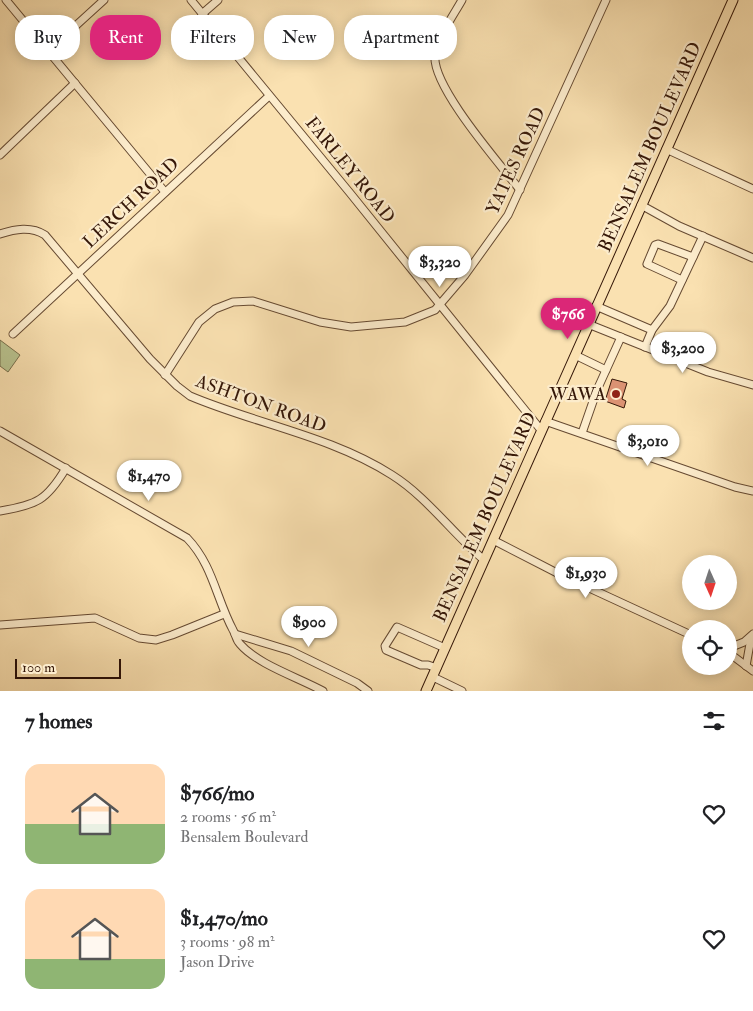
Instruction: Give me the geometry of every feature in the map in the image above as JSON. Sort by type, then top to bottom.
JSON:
[{"type":"main road","name":"BENSALEM BOULEVARD","points":[[426,691],[733,0]]},
{"type":"street","points":[[6,0],[18,15]]},
{"type":"street","points":[[80,22],[104,0]]},
{"type":"street","name":"FARLEY ROAD","points":[[191,0],[440,305],[543,426]]},
{"type":"street","points":[[202,14],[218,0]]},
{"type":"street","points":[[462,0],[436,50],[435,60],[439,78],[456,106],[520,190]]},
{"type":"street","name":"YATES ROAD","points":[[165,375],[199,322],[215,309],[233,302],[254,301],[320,322],[351,326],[405,322],[427,314],[440,305],[497,234],[520,190],[606,0]]},
{"type":"street","points":[[56,60],[165,192]]},
{"type":"street","points":[[0,155],[75,83]]},
{"type":"street","name":"LERCH ROAD","points":[[13,334],[269,96]]},
{"type":"street","points":[[666,149],[753,189]]},
{"type":"street","points":[[641,205],[657,215],[753,258]]},
{"type":"street","name":"ASHTON ROAD","points":[[0,234],[19,229],[39,231],[165,375],[190,396],[332,446],[363,459],[393,476],[427,504],[464,543],[484,560]]},
{"type":"street","points":[[645,347],[652,330],[670,306],[703,236]]},
{"type":"street","points":[[682,280],[647,264],[655,245],[658,244],[693,257]]},
{"type":"street","points":[[596,306],[652,330]]},
{"type":"street","points":[[588,324],[708,372],[753,385]]},
{"type":"street","points":[[582,433],[621,337]]},
{"type":"street","points":[[575,355],[606,370]]},
{"type":"street","points":[[543,426],[582,433],[735,487],[753,491]]},
{"type":"street","points":[[0,431],[187,538],[204,559],[224,614],[240,644],[253,657],[322,691]]},
{"type":"street","points":[[0,511],[38,502],[51,491],[66,468]]},
{"type":"street","points":[[493,540],[558,574],[682,631]]},
{"type":"street","points":[[0,625],[95,618],[139,638],[156,640],[172,636],[224,614]]},
{"type":"street","points":[[445,648],[397,627],[384,646],[386,650],[421,665],[428,665],[435,673],[462,691]]},
{"type":"street","points":[[235,634],[291,651],[357,683],[368,691]]},
{"type":"street","points":[[737,644],[752,636]]},
{"type":"street","points":[[746,666],[752,636]]},
{"type":"street","points":[[737,659],[753,671]]},
{"type":"green space","points":[[0,340],[20,355],[8,372],[0,366]]},
{"type":"building","name":"WAWA","points":[[612,379],[627,383],[622,399],[626,401],[624,408],[605,401]]},
{"type":"place","name":"WAWA","points":[[616,394]]}]
